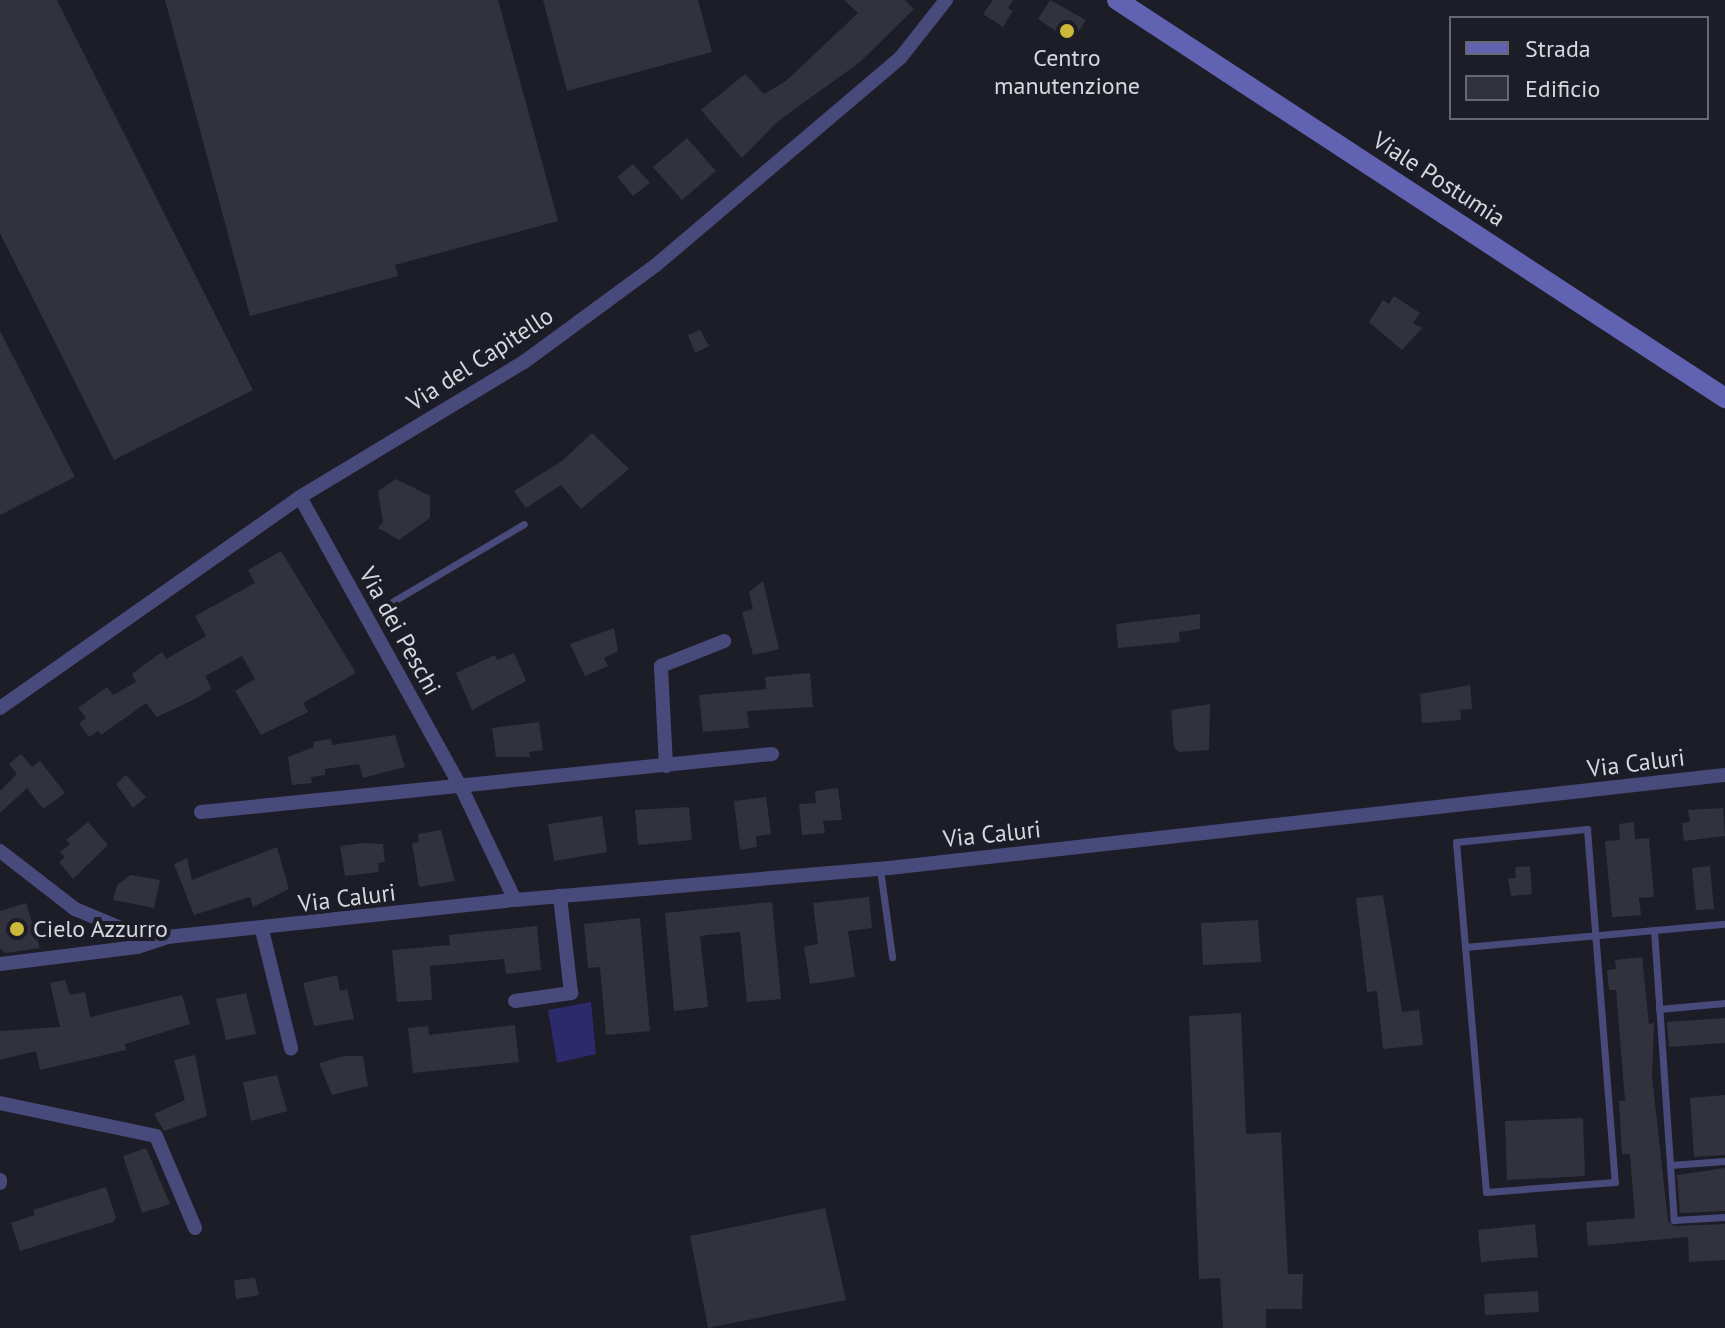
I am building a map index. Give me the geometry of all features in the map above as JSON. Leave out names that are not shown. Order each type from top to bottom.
[{"type":"main road","name":"Viale Postumia","points":[[1120,2],[1725,398]]},
{"type":"street","name":"Via del Capitello","points":[[0,708],[300,497],[524,362],[656,265],[901,57],[946,0]]},
{"type":"street","name":"Via dei Peschi","points":[[300,497],[461,787],[515,900]]},
{"type":"street","points":[[666,766],[661,666],[724,641]]},
{"type":"street","points":[[201,812],[772,754]]},
{"type":"street","name":"Via Caluri","points":[[0,964],[137,947],[167,937],[262,930],[515,900],[880,869],[1725,775]]},
{"type":"street","name":"Via Caluri","points":[[0,851],[75,909],[123,929],[167,937]]},
{"type":"street","points":[[515,1001],[571,993],[560,896]]},
{"type":"street","points":[[262,930],[291,1048]]},
{"type":"street","points":[[0,1103],[156,1136],[195,1228]]},
{"type":"lane","points":[[392,602],[524,524]]},
{"type":"lane","points":[[1587,829],[1598,935],[1615,1182],[1486,1192],[1465,947],[1456,842],[1587,829]]},
{"type":"lane","points":[[880,869],[892,957]]},
{"type":"lane","points":[[1465,947],[1725,924]]},
{"type":"lane","points":[[1654,930],[1674,1220],[1725,1217]]},
{"type":"lane","points":[[1659,1009],[1725,1003]]},
{"type":"lane","points":[[1670,1165],[1725,1161]]},
{"type":"shaded area","points":[[591,1002],[596,1054],[557,1063],[548,1010]]},
{"type":"building","points":[[0,0],[57,0],[253,390],[114,460],[0,233]]},
{"type":"building","points":[[165,0],[498,0],[558,221],[395,265],[398,276],[250,316]]},
{"type":"building","points":[[543,0],[698,0],[712,52],[567,91]]},
{"type":"building","points":[[844,0],[905,0],[914,9],[860,62],[777,122],[742,158],[701,110],[745,74],[764,94],[786,81],[858,13]]},
{"type":"building","points":[[993,0],[1013,0],[1008,8],[1013,11],[1003,27],[983,14]]},
{"type":"building","name":"Centro manutenzione","points":[[1050,0],[1086,20],[1072,42],[1038,19]]},
{"type":"building","points":[[687,138],[716,171],[682,200],[653,167]]},
{"type":"building","points":[[633,164],[650,183],[633,196],[617,177]]},
{"type":"building","points":[[1394,296],[1420,313],[1413,323],[1422,328],[1402,350],[1369,322],[1383,300],[1389,304]]},
{"type":"building","points":[[700,330],[709,346],[695,353],[688,335]]},
{"type":"building","points":[[0,331],[75,477],[0,515]]},
{"type":"building","points":[[592,433],[629,469],[581,509],[561,485],[526,508],[514,491],[562,461]]},
{"type":"building","points":[[396,479],[430,496],[430,518],[399,540],[378,528],[383,522],[378,491]]},
{"type":"building","points":[[281,551],[356,673],[303,703],[308,712],[261,735],[235,691],[255,679],[242,656],[205,676],[212,689],[193,700],[157,717],[146,703],[101,735],[98,731],[89,737],[79,723],[86,718],[78,708],[107,687],[113,695],[136,682],[132,674],[162,652],[166,659],[206,636],[195,616],[255,583],[248,570]]},
{"type":"building","points":[[763,581],[779,649],[753,655],[742,612],[753,609],[749,592]]},
{"type":"building","points":[[1200,614],[1200,629],[1179,632],[1180,642],[1118,648],[1116,624]]},
{"type":"building","points":[[614,628],[618,651],[604,658],[608,666],[585,676],[570,644]]},
{"type":"building","points":[[514,653],[526,681],[472,710],[456,673],[495,655],[497,660]]},
{"type":"building","points":[[810,673],[813,707],[747,711],[749,728],[703,732],[699,695],[766,689],[765,677]]},
{"type":"building","points":[[1470,685],[1472,709],[1460,710],[1461,720],[1422,723],[1420,694]]},
{"type":"building","points":[[1210,704],[1209,750],[1179,752],[1174,747],[1171,710]]},
{"type":"building","points":[[539,722],[543,750],[529,752],[530,757],[496,757],[492,728]]},
{"type":"building","points":[[395,735],[405,767],[363,778],[359,764],[325,769],[325,775],[311,777],[312,783],[292,785],[288,757],[314,747],[313,742],[331,739],[332,745]]},
{"type":"building","points":[[21,754],[32,767],[40,761],[65,793],[43,809],[27,788],[0,813],[0,791],[17,774],[9,764]]},
{"type":"building","points":[[126,775],[146,797],[133,808],[116,784]]},
{"type":"building","points":[[838,788],[842,820],[823,821],[825,833],[802,835],[799,804],[816,803],[815,791]]},
{"type":"building","points":[[766,797],[771,834],[756,836],[757,847],[740,850],[734,801]]},
{"type":"building","points":[[689,807],[692,840],[638,845],[635,810]]},
{"type":"building","points":[[1723,808],[1725,836],[1684,841],[1682,823],[1690,822],[1688,810]]},
{"type":"building","points":[[602,816],[607,852],[554,861],[548,824]]},
{"type":"building","points":[[88,822],[108,845],[73,879],[59,862],[65,857],[60,852],[70,844],[66,840]]},
{"type":"building","points":[[1634,822],[1635,839],[1649,838],[1654,897],[1639,898],[1641,915],[1612,917],[1605,841],[1620,840],[1619,824]]},
{"type":"building","points":[[441,830],[455,881],[419,887],[412,843],[419,842],[418,834]]},
{"type":"building","points":[[383,844],[385,862],[378,863],[379,872],[345,876],[340,846]]},
{"type":"building","points":[[277,847],[289,889],[253,907],[250,897],[194,915],[174,864],[187,858],[192,880]]},
{"type":"building","points":[[1530,866],[1532,894],[1511,896],[1508,878],[1516,878],[1515,867]]},
{"type":"building","points":[[1710,866],[1714,909],[1696,910],[1692,868]]},
{"type":"building","points":[[130,875],[160,880],[154,908],[113,900],[117,885]]},
{"type":"building","points":[[1383,895],[1402,1012],[1419,1010],[1423,1045],[1383,1049],[1377,991],[1367,992],[1356,898]]},
{"type":"building","points":[[869,897],[872,928],[848,931],[855,977],[810,984],[804,947],[818,944],[813,903]]},
{"type":"building","points":[[772,902],[781,999],[747,1002],[740,932],[708,935],[700,936],[708,1007],[674,1011],[665,913]]},
{"type":"building","name":"Cielo Azzurro","points":[[26,903],[40,948],[5,953],[0,948],[0,911]]},
{"type":"building","points":[[640,918],[650,1031],[606,1035],[600,967],[588,968],[584,924]]},
{"type":"building","points":[[1258,920],[1261,962],[1203,965],[1201,923]]},
{"type":"building","points":[[537,926],[541,970],[506,974],[504,959],[430,966],[432,1000],[397,1002],[392,950],[450,945],[449,935]]},
{"type":"building","points":[[1642,957],[1649,1024],[1654,1023],[1652,1076],[1668,1221],[1674,1226],[1725,1224],[1725,1260],[1689,1262],[1688,1237],[1588,1246],[1586,1222],[1635,1218],[1630,1154],[1622,1154],[1619,1101],[1625,1101],[1616,990],[1609,990],[1607,970],[1616,969],[1615,960]]},
{"type":"building","points":[[337,975],[340,991],[347,989],[354,1019],[314,1026],[303,983]]},
{"type":"building","points":[[65,980],[70,995],[85,992],[90,1017],[182,995],[190,1024],[125,1044],[126,1050],[40,1070],[36,1051],[0,1060],[0,1031],[60,1027],[50,983]]},
{"type":"building","points":[[246,993],[256,1034],[226,1040],[216,999]]},
{"type":"building","points":[[1241,1013],[1246,1134],[1281,1132],[1288,1274],[1303,1274],[1302,1309],[1266,1309],[1266,1328],[1223,1328],[1220,1278],[1199,1279],[1189,1016]]},
{"type":"building","points":[[1725,1018],[1725,1043],[1669,1047],[1667,1022]]},
{"type":"building","points":[[515,1025],[519,1062],[413,1073],[408,1028],[428,1026],[429,1035]]},
{"type":"building","points":[[195,1055],[207,1116],[164,1131],[154,1114],[185,1100],[174,1060]]},
{"type":"building","points":[[345,1056],[363,1056],[368,1086],[332,1095],[319,1063]]},
{"type":"building","points":[[277,1075],[287,1111],[251,1121],[243,1082]]},
{"type":"building","points":[[1725,1095],[1725,1155],[1694,1157],[1690,1098]]},
{"type":"building","points":[[1583,1118],[1585,1176],[1507,1180],[1505,1121]]},
{"type":"building","points":[[146,1148],[170,1204],[142,1213],[123,1156]]},
{"type":"building","points":[[1725,1168],[1725,1211],[1680,1213],[1677,1175]]},
{"type":"building","points":[[106,1187],[116,1218],[113,1222],[20,1251],[11,1223],[35,1215],[33,1210]]},
{"type":"building","points":[[825,1208],[846,1300],[708,1328],[690,1236]]},
{"type":"building","points":[[1535,1224],[1538,1257],[1481,1262],[1478,1230]]},
{"type":"building","points":[[255,1278],[259,1295],[236,1299],[234,1280]]},
{"type":"building","points":[[1538,1291],[1539,1312],[1485,1315],[1484,1294]]},
{"type":"place","name":"Centro manutenzione","points":[[1067,31]]},
{"type":"place","name":"Cielo Azzurro","points":[[17,929]]}]
